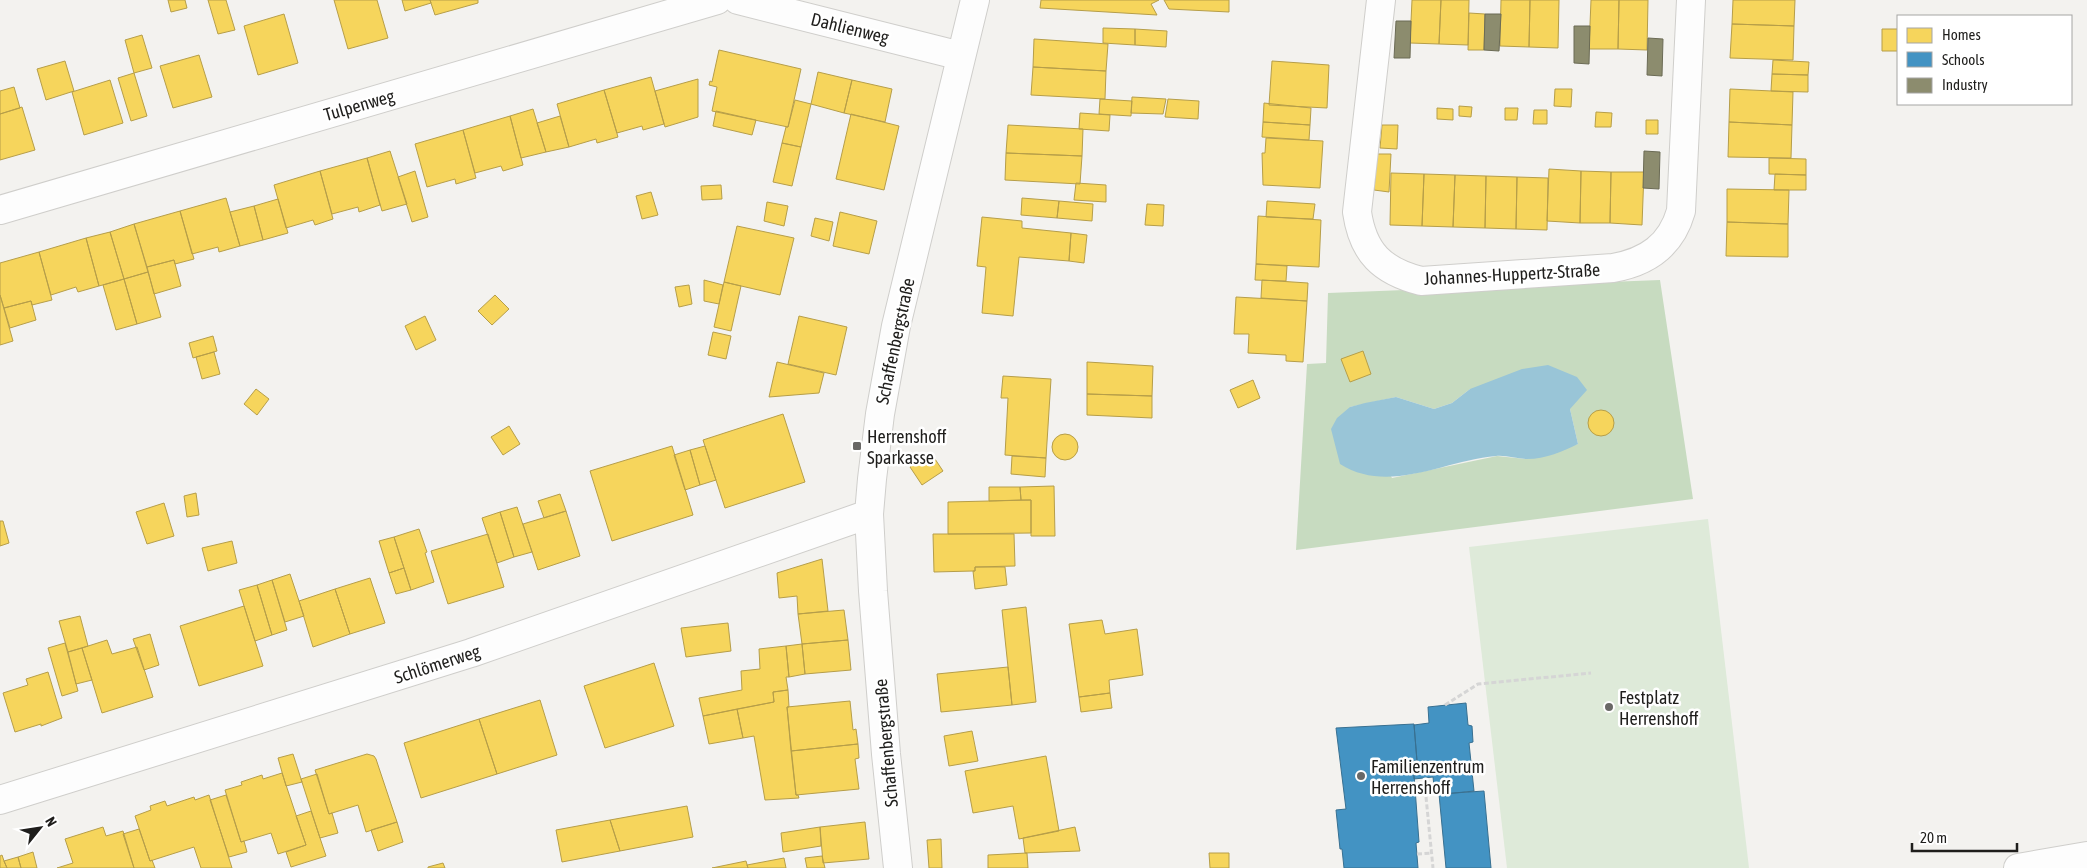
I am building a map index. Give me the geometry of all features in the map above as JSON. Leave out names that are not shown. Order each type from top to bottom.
[{"type":"street","name":"Tulpenweg","points":[[0,210],[717,0]]},
{"type":"street","name":"Dahlienweg","points":[[738,0],[961,56]]},
{"type":"street","name":"Schaffenbergstraße","points":[[898,868],[886,754],[869,514],[880,414],[896,326],[975,0]]},
{"type":"street","name":"Johannes-Huppertz-Straße","points":[[1382,0],[1357,212],[1359,230],[1366,246],[1377,260],[1391,271],[1421,280],[1613,268],[1631,265],[1647,257],[1660,247],[1677,224],[1681,211],[1691,0]]},
{"type":"street","name":"Schlömerweg","points":[[0,800],[471,653],[869,514]]},
{"type":"street","points":[[2018,868],[2087,856]]},
{"type":"path","points":[[1445,705],[1478,684],[1591,673]]},
{"type":"path","points":[[1426,797],[1433,868]]},
{"type":"path","points":[[1417,854],[1432,853]]},
{"type":"green space","points":[[1660,280],[1693,499],[1296,550],[1307,364],[1326,363],[1328,293]],"holes":[[[1470,389],[1570,409],[1578,444],[1526,459],[1497,456],[1392,478],[1350,407],[1396,397],[1434,409],[1452,403]]]},
{"type":"green space","name":"Festplatz Herrenshoff","points":[[1708,519],[1749,868],[1507,868],[1469,547]]},
{"type":"water","points":[[1548,365],[1577,377],[1587,390],[1570,409],[1578,444],[1541,458],[1527,459],[1496,456],[1397,476],[1359,473],[1340,464],[1331,429],[1337,418],[1350,407],[1396,397],[1434,409],[1452,403],[1470,389],[1522,369]]},
{"type":"building: Homes","points":[[168,0],[185,0],[187,8],[171,12]]},
{"type":"building: Homes","points":[[208,0],[226,0],[235,30],[218,34]]},
{"type":"building: Homes","points":[[334,0],[377,0],[388,38],[348,49]]},
{"type":"building: Homes","points":[[402,0],[430,0],[431,3],[405,11]]},
{"type":"building: Homes","points":[[430,0],[478,0],[478,3],[435,15]]},
{"type":"building: Homes","points":[[1041,0],[1159,0],[1151,4],[1157,15],[1040,8]]},
{"type":"building: Homes","points":[[1164,0],[1229,0],[1229,12],[1169,9]]},
{"type":"building: Homes","points":[[1412,0],[1441,0],[1439,44],[1410,43]]},
{"type":"building: Homes","points":[[1441,0],[1469,0],[1468,45],[1439,44]]},
{"type":"building: Homes","points":[[1501,0],[1530,0],[1529,47],[1500,46]]},
{"type":"building: Homes","points":[[1530,0],[1559,0],[1558,48],[1529,47]]},
{"type":"building: Homes","points":[[1591,0],[1619,0],[1618,49],[1589,49]]},
{"type":"building: Homes","points":[[1619,0],[1648,0],[1647,50],[1618,49]]},
{"type":"building: Homes","points":[[1733,0],[1795,0],[1794,26],[1732,24]]},
{"type":"building: Homes","points":[[1469,13],[1485,14],[1484,50],[1468,50]]},
{"type":"building: Homes","points":[[284,14],[298,63],[258,75],[244,26]]},
{"type":"building: Homes","points":[[1732,24],[1794,26],[1793,60],[1730,58]]},
{"type":"building: Homes","points":[[1103,28],[1135,29],[1135,45],[1103,43]]},
{"type":"building: Homes","points":[[1135,29],[1167,31],[1166,47],[1135,45]]},
{"type":"building: Homes","points":[[1882,29],[1897,29],[1897,51],[1882,51]]},
{"type":"building: Homes","points":[[142,35],[152,68],[134,73],[125,40]]},
{"type":"building: Homes","points":[[1034,39],[1108,44],[1106,71],[1033,67]]},
{"type":"building: Homes","points":[[719,50],[801,69],[788,127],[712,111],[717,87],[709,85],[710,81],[712,82]]},
{"type":"building: Homes","points":[[199,55],[212,97],[173,108],[160,66]]},
{"type":"building: Homes","points":[[1773,60],[1809,62],[1808,75],[1772,74]]},
{"type":"building: Homes","points":[[65,61],[74,91],[46,100],[37,69]]},
{"type":"building: Homes","points":[[1272,61],[1329,65],[1327,108],[1269,105]]},
{"type":"building: Homes","points":[[1033,67],[1106,71],[1105,99],[1031,95]]},
{"type":"building: Homes","points":[[818,72],[852,80],[844,113],[811,104]]},
{"type":"building: Homes","points":[[134,73],[147,116],[131,121],[118,78]]},
{"type":"building: Homes","points":[[1772,74],[1808,75],[1808,92],[1771,91]]},
{"type":"building: Homes","points":[[651,77],[664,124],[643,130],[642,126],[617,133],[604,90]]},
{"type":"building: Homes","points":[[698,79],[698,117],[665,127],[655,91]]},
{"type":"building: Homes","points":[[110,80],[123,123],[84,135],[72,92]]},
{"type":"building: Homes","points":[[852,80],[892,89],[885,122],[844,113]]},
{"type":"building: Homes","points":[[14,87],[20,108],[0,114],[0,91]]},
{"type":"building: Homes","points":[[1555,89],[1572,89],[1571,107],[1554,106]]},
{"type":"building: Homes","points":[[1730,89],[1793,92],[1792,125],[1729,122]]},
{"type":"building: Homes","points":[[604,90],[618,137],[597,143],[596,139],[569,147],[557,104]]},
{"type":"building: Homes","points":[[1132,97],[1166,99],[1163,114],[1131,113]]},
{"type":"building: Homes","points":[[1100,99],[1132,101],[1131,116],[1099,114]]},
{"type":"building: Homes","points":[[1168,99],[1199,101],[1198,119],[1165,117]]},
{"type":"building: Homes","points":[[795,100],[811,104],[801,147],[782,143]]},
{"type":"building: Homes","points":[[1264,103],[1311,108],[1310,125],[1263,122]]},
{"type":"building: Homes","points":[[1459,106],[1472,107],[1471,117],[1459,116]]},
{"type":"building: Homes","points":[[22,107],[35,150],[0,160],[0,114]]},
{"type":"building: Homes","points":[[1437,108],[1453,109],[1453,120],[1437,119]]},
{"type":"building: Homes","points":[[1505,108],[1518,108],[1517,120],[1505,120]]},
{"type":"building: Homes","points":[[533,109],[546,152],[521,158],[510,116]]},
{"type":"building: Homes","points":[[1534,110],[1547,110],[1547,124],[1533,124]]},
{"type":"building: Homes","points":[[716,111],[756,120],[752,135],[713,126]]},
{"type":"building: Homes","points":[[1596,112],[1612,113],[1611,127],[1595,127]]},
{"type":"building: Homes","points":[[1080,113],[1110,115],[1109,131],[1079,129]]},
{"type":"building: Homes","points":[[851,114],[899,126],[884,190],[836,179]]},
{"type":"building: Homes","points":[[510,116],[523,165],[503,171],[501,166],[475,173],[463,130]]},
{"type":"building: Homes","points":[[560,116],[569,147],[546,152],[537,123]]},
{"type":"building: Homes","points":[[1646,120],[1658,120],[1658,134],[1646,134]]},
{"type":"building: Homes","points":[[1263,122],[1310,125],[1309,140],[1262,137]]},
{"type":"building: Homes","points":[[1729,122],[1792,125],[1791,158],[1728,157]]},
{"type":"building: Homes","points":[[1008,125],[1083,129],[1082,156],[1006,153]]},
{"type":"building: Homes","points":[[1382,125],[1398,125],[1397,149],[1380,148]]},
{"type":"building: Homes","points":[[463,130],[476,178],[456,184],[455,179],[427,187],[415,144]]},
{"type":"building: Homes","points":[[1266,138],[1323,141],[1320,188],[1263,185],[1262,153],[1265,153]]},
{"type":"building: Homes","points":[[782,143],[801,147],[792,186],[773,182]]},
{"type":"building: Homes","points":[[390,151],[407,204],[382,211],[367,158]]},
{"type":"building: Homes","points":[[1006,153],[1082,156],[1080,184],[1005,180]]},
{"type":"building: Homes","points":[[1377,154],[1391,154],[1389,192],[1374,190]]},
{"type":"building: Homes","points":[[367,158],[380,205],[359,212],[358,207],[332,214],[320,171]]},
{"type":"building: Homes","points":[[1769,158],[1806,159],[1806,175],[1769,174]]},
{"type":"building: Homes","points":[[1549,169],[1581,171],[1580,223],[1547,221]]},
{"type":"building: Homes","points":[[320,171],[333,219],[315,225],[313,220],[286,228],[274,185]]},
{"type":"building: Homes","points":[[415,171],[428,217],[412,222],[398,177]]},
{"type":"building: Homes","points":[[1581,171],[1611,172],[1610,223],[1580,223]]},
{"type":"building: Homes","points":[[1611,172],[1644,172],[1642,225],[1610,223]]},
{"type":"building: Homes","points":[[1391,173],[1424,174],[1422,226],[1390,225]]},
{"type":"building: Homes","points":[[1424,174],[1455,175],[1453,227],[1422,226]]},
{"type":"building: Homes","points":[[1775,174],[1806,175],[1806,190],[1774,190]]},
{"type":"building: Homes","points":[[1455,175],[1486,176],[1485,228],[1453,227]]},
{"type":"building: Homes","points":[[1486,176],[1517,177],[1516,229],[1485,228]]},
{"type":"building: Homes","points":[[1517,177],[1548,178],[1547,230],[1516,229]]},
{"type":"building: Homes","points":[[1076,183],[1106,185],[1106,202],[1074,200]]},
{"type":"building: Homes","points":[[721,185],[722,199],[702,200],[701,186]]},
{"type":"building: Homes","points":[[1727,189],[1789,190],[1788,224],[1727,222]]},
{"type":"building: Homes","points":[[651,192],[658,215],[642,219],[636,196]]},
{"type":"building: Homes","points":[[226,198],[240,246],[219,252],[218,247],[192,254],[180,211]]},
{"type":"building: Homes","points":[[1022,198],[1059,201],[1057,218],[1021,215]]},
{"type":"building: Homes","points":[[278,199],[288,233],[263,240],[254,206]]},
{"type":"building: Homes","points":[[1059,201],[1093,204],[1092,221],[1057,218]]},
{"type":"building: Homes","points":[[1267,201],[1315,204],[1313,219],[1266,217]]},
{"type":"building: Homes","points":[[767,202],[788,206],[784,226],[764,221]]},
{"type":"building: Homes","points":[[1147,204],[1164,205],[1163,226],[1145,225]]},
{"type":"building: Homes","points":[[254,206],[263,240],[240,246],[230,212]]},
{"type":"building: Homes","points":[[180,211],[194,259],[175,264],[174,260],[147,267],[134,224]]},
{"type":"building: Homes","points":[[840,212],[877,221],[869,254],[833,246]]},
{"type":"building: Homes","points":[[1258,216],[1321,220],[1319,267],[1256,264]]},
{"type":"building: Homes","points":[[982,217],[1022,221],[1022,228],[1071,233],[1069,261],[1019,257],[1013,316],[982,313],[986,267],[977,266]]},
{"type":"building: Homes","points":[[815,218],[833,222],[829,241],[811,236]]},
{"type":"building: Homes","points":[[1727,222],[1788,224],[1788,257],[1726,256]]},
{"type":"building: Homes","points":[[134,224],[148,272],[124,279],[110,232]]},
{"type":"building: Homes","points":[[737,226],[794,238],[780,295],[724,282]]},
{"type":"building: Homes","points":[[110,232],[124,279],[99,286],[86,238]]},
{"type":"building: Homes","points":[[1071,233],[1087,235],[1084,263],[1069,261]]},
{"type":"building: Homes","points":[[86,238],[99,286],[78,292],[76,287],[51,295],[39,252]]},
{"type":"building: Homes","points":[[39,252],[52,300],[32,305],[31,301],[4,308],[0,295],[0,263]]},
{"type":"building: Homes","points":[[174,260],[181,286],[154,294],[147,267]]},
{"type":"building: Homes","points":[[1256,264],[1287,266],[1286,281],[1255,280]]},
{"type":"building: Homes","points":[[148,272],[161,317],[137,324],[124,279]]},
{"type":"building: Homes","points":[[124,279],[137,324],[116,330],[103,285]]},
{"type":"building: Homes","points":[[704,280],[723,285],[719,304],[704,301]]},
{"type":"building: Homes","points":[[1262,280],[1308,283],[1307,301],[1261,298]]},
{"type":"building: Homes","points":[[724,282],[741,286],[731,331],[714,327]]},
{"type":"building: Homes","points":[[689,285],[692,304],[679,307],[675,287]]},
{"type":"building: Homes","points":[[0,295],[13,341],[0,345]]},
{"type":"building: Homes","points":[[495,295],[509,309],[492,325],[478,311]]},
{"type":"building: Homes","points":[[1236,297],[1307,301],[1303,362],[1286,361],[1286,355],[1248,353],[1249,334],[1234,334]]},
{"type":"building: Homes","points":[[31,301],[36,320],[10,328],[4,308]]},
{"type":"building: Homes","points":[[425,316],[436,340],[416,350],[405,326]]},
{"type":"building: Homes","points":[[799,316],[847,327],[836,375],[788,364]]},
{"type":"building: Homes","points":[[713,332],[731,336],[726,359],[708,355]]},
{"type":"building: Homes","points":[[213,336],[217,351],[193,358],[189,343]]},
{"type":"building: Homes","points":[[1363,351],[1371,374],[1350,382],[1341,359]]},
{"type":"building: Homes","points":[[214,352],[220,374],[202,379],[196,357]]},
{"type":"building: Homes","points":[[777,362],[824,373],[819,393],[769,397]]},
{"type":"building: Homes","points":[[1087,362],[1153,366],[1152,396],[1087,394]]},
{"type":"building: Homes","points":[[1003,376],[1051,379],[1046,458],[1005,455],[1008,398],[1001,398]]},
{"type":"building: Homes","points":[[1253,380],[1260,398],[1238,408],[1230,390]]},
{"type":"building: Homes","points":[[256,389],[269,399],[257,415],[244,404]]},
{"type":"building: Homes","points":[[1087,394],[1152,396],[1152,418],[1087,415]]},
{"type":"building: Homes","points":[[1601,410],[1610,414],[1614,423],[1610,432],[1601,436],[1592,432],[1588,423],[1592,414]]},
{"type":"building: Homes","points":[[783,414],[805,482],[725,508],[703,440]]},
{"type":"building: Homes","points":[[509,426],[520,444],[503,455],[491,437]]},
{"type":"building: Homes","points":[[1065,434],[1074,438],[1078,447],[1074,456],[1065,460],[1056,456],[1052,447],[1056,438]]},
{"type":"building: Homes","points":[[672,446],[693,515],[612,541],[590,471]]},
{"type":"building: Homes","points":[[705,446],[716,480],[700,485],[690,450]]},
{"type":"building: Homes","points":[[690,450],[700,485],[685,490],[674,455]]},
{"type":"building: Homes","points":[[931,453],[943,471],[922,485],[910,467]]},
{"type":"building: Homes","points":[[1012,456],[1046,458],[1045,477],[1011,474]]},
{"type":"building: Homes","points":[[1054,486],[1055,536],[1031,536],[1031,500],[1021,500],[1020,487]]},
{"type":"building: Homes","points":[[989,487],[1020,487],[1021,500],[989,501]]},
{"type":"building: Homes","points":[[196,493],[199,515],[187,517],[184,496]]},
{"type":"building: Homes","points":[[560,494],[566,511],[544,518],[538,501]]},
{"type":"building: Homes","points":[[1031,500],[1031,533],[948,534],[948,502]]},
{"type":"building: Homes","points":[[164,503],[174,536],[147,544],[136,512]]},
{"type":"building: Homes","points":[[517,507],[532,552],[514,557],[500,512]]},
{"type":"building: Homes","points":[[566,511],[580,556],[538,570],[523,524]]},
{"type":"building: Homes","points":[[500,512],[514,557],[497,563],[482,518]]},
{"type":"building: Homes","points":[[0,521],[3,521],[9,543],[0,546]]},
{"type":"building: Homes","points":[[419,529],[434,582],[411,590],[394,537]]},
{"type":"building: Homes","points":[[488,534],[504,587],[448,604],[431,551]]},
{"type":"building: Homes","points":[[933,534],[1014,534],[1015,566],[975,567],[975,571],[934,572]]},
{"type":"building: Homes","points":[[394,537],[404,568],[389,573],[379,541]]},
{"type":"building: Homes","points":[[232,541],[237,563],[208,571],[202,548]]},
{"type":"building: Homes","points":[[822,559],[828,611],[798,614],[797,596],[779,598],[777,573]]},
{"type":"building: Homes","points":[[975,567],[1005,567],[1007,585],[975,589],[973,571],[975,571]]},
{"type":"building: Homes","points":[[404,568],[411,590],[396,594],[389,573]]},
{"type":"building: Homes","points":[[290,574],[304,616],[285,622],[272,580]]},
{"type":"building: Homes","points":[[370,578],[385,623],[350,634],[335,589]]},
{"type":"building: Homes","points":[[272,580],[287,630],[272,635],[257,585]]},
{"type":"building: Homes","points":[[257,585],[272,635],[255,641],[239,590]]},
{"type":"building: Homes","points":[[335,589],[350,634],[313,647],[299,601]]},
{"type":"building: Homes","points":[[244,606],[263,666],[199,686],[180,626]]},
{"type":"building: Homes","points":[[1026,607],[1036,702],[1012,705],[1002,610]]},
{"type":"building: Homes","points":[[844,610],[848,640],[802,644],[798,614]]},
{"type":"building: Homes","points":[[80,616],[88,646],[68,652],[59,621]]},
{"type":"building: Homes","points":[[1102,620],[1105,634],[1137,629],[1143,675],[1109,680],[1110,693],[1079,697],[1069,624]]},
{"type":"building: Homes","points":[[728,623],[731,651],[686,657],[681,628]]},
{"type":"building: Homes","points":[[150,634],[159,665],[144,670],[133,639]]},
{"type":"building: Homes","points":[[107,640],[112,654],[137,647],[153,697],[102,713],[82,648]]},
{"type":"building: Homes","points":[[848,640],[851,670],[805,674],[802,644]]},
{"type":"building: Homes","points":[[65,643],[78,691],[62,696],[48,648]]},
{"type":"building: Homes","points":[[802,644],[805,674],[789,677],[786,646]]},
{"type":"building: Homes","points":[[786,646],[789,677],[786,677],[788,690],[773,692],[774,702],[703,716],[699,698],[742,690],[741,671],[760,669],[759,649]]},
{"type":"building: Homes","points":[[82,648],[92,680],[76,684],[68,652]]},
{"type":"building: Homes","points":[[654,663],[674,726],[605,748],[584,686]]},
{"type":"building: Homes","points":[[1008,667],[1012,705],[941,712],[937,674]]},
{"type":"building: Homes","points":[[48,672],[62,718],[41,726],[41,724],[15,732],[3,693],[28,685],[26,679]]},
{"type":"building: Homes","points":[[788,690],[789,707],[787,707],[796,795],[799,798],[765,800],[754,736],[743,738],[737,709],[774,702],[773,692]]},
{"type":"building: Homes","points":[[1110,693],[1112,708],[1081,712],[1079,697]]},
{"type":"building: Homes","points":[[540,700],[557,755],[497,774],[479,719]]},
{"type":"building: Homes","points":[[850,701],[853,730],[856,729],[858,744],[791,751],[787,707]]},
{"type":"building: Homes","points":[[737,709],[743,738],[709,744],[703,716]]},
{"type":"building: Homes","points":[[479,719],[497,774],[421,798],[404,743]]},
{"type":"building: Homes","points":[[972,731],[978,761],[949,766],[944,736]]},
{"type":"building: Homes","points":[[858,744],[859,758],[855,759],[859,789],[796,795],[791,751]]},
{"type":"building: Homes","points":[[293,754],[302,782],[286,786],[278,758]]},
{"type":"building: Homes","points":[[367,754],[374,756],[376,759],[397,822],[366,832],[358,805],[329,814],[315,770]]},
{"type":"building: Homes","points":[[1046,756],[1059,831],[1019,839],[1013,806],[973,813],[965,771]]},
{"type":"building: Homes","points":[[282,773],[306,845],[278,854],[271,833],[241,842],[225,790],[242,785],[241,782],[262,775],[263,779]]},
{"type":"building: Homes","points":[[317,774],[329,814],[332,813],[338,833],[320,838],[301,779]]},
{"type":"building: Homes","points":[[209,795],[232,868],[201,868],[194,847],[150,861],[135,816],[151,810],[150,806],[165,801],[167,806],[194,797],[195,800]]},
{"type":"building: Homes","points":[[226,795],[241,842],[244,841],[247,852],[229,857],[210,800]]},
{"type":"building: Homes","points":[[687,806],[693,837],[620,851],[610,820]]},
{"type":"building: Homes","points":[[311,811],[326,856],[291,867],[286,852],[306,845],[296,816]]},
{"type":"building: Homes","points":[[610,820],[620,851],[562,862],[556,830]]},
{"type":"building: Homes","points":[[397,822],[403,842],[378,851],[371,830]]},
{"type":"building: Homes","points":[[865,822],[869,859],[823,863],[820,827]]},
{"type":"building: Homes","points":[[103,827],[106,836],[123,831],[134,868],[57,868],[73,863],[65,839]]},
{"type":"building: Homes","points":[[820,827],[821,846],[783,852],[781,833]]},
{"type":"building: Homes","points":[[1075,827],[1080,851],[1025,853],[1023,838]]},
{"type":"building: Homes","points":[[139,829],[150,861],[152,860],[155,868],[134,868],[123,834]]},
{"type":"building: Homes","points":[[941,839],[942,868],[929,868],[927,840]]},
{"type":"building: Homes","points":[[33,852],[37,868],[21,868],[18,857]]},
{"type":"building: Homes","points":[[1027,853],[1028,868],[988,868],[988,855]]},
{"type":"building: Homes","points":[[1209,853],[1229,853],[1229,868],[1210,868]]},
{"type":"building: Homes","points":[[2,855],[7,868],[0,868],[0,856]]},
{"type":"building: Homes","points":[[822,856],[825,868],[807,868],[805,858]]},
{"type":"building: Homes","points":[[18,857],[21,868],[7,868],[4,861]]},
{"type":"building: Homes","points":[[784,858],[786,868],[748,868],[747,865]]},
{"type":"building: Homes","points":[[746,861],[748,868],[712,868]]},
{"type":"building: Homes","points":[[443,863],[445,868],[428,868],[428,867]]},
{"type":"building: Schools","points":[[1466,703],[1468,725],[1472,726],[1473,742],[1469,743],[1474,791],[1435,795],[1433,777],[1414,779],[1413,761],[1417,761],[1414,725],[1429,723],[1428,707]]},
{"type":"building: Schools","points":[[1414,724],[1417,761],[1413,761],[1419,842],[1416,843],[1418,868],[1344,868],[1336,810],[1346,809],[1336,728]]},
{"type":"building: Schools","points":[[1484,791],[1491,868],[1446,868],[1439,794]]},
{"type":"building: Industry","points":[[1485,14],[1501,14],[1499,51],[1484,50]]},
{"type":"building: Industry","points":[[1396,21],[1411,21],[1410,58],[1394,58]]},
{"type":"building: Industry","points":[[1574,26],[1590,26],[1589,64],[1574,63]]},
{"type":"building: Industry","points":[[1648,38],[1663,39],[1662,76],[1647,75]]},
{"type":"building: Industry","points":[[1644,151],[1660,152],[1659,189],[1643,188]]},
{"type":"place","name":"Herrenshoff Sparkasse","points":[[857,446]]},
{"type":"place","name":"Festplatz Herrenshoff","points":[[1609,707]]},
{"type":"place","name":"Familienzentrum Herrenshoff","points":[[1361,776]]}]
